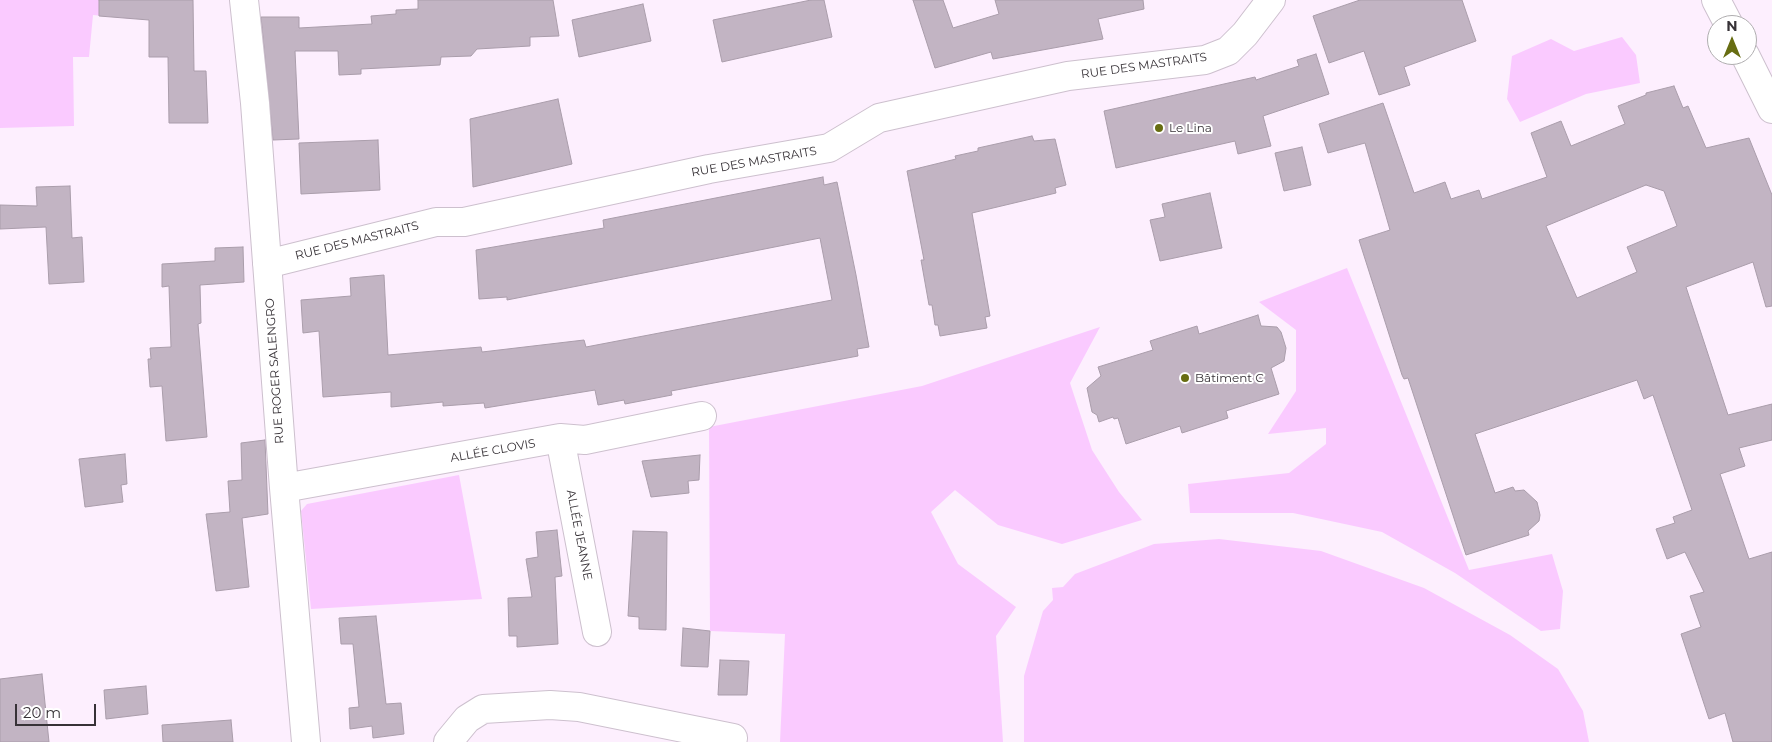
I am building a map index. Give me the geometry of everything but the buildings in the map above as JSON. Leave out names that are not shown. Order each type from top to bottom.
[{"type":"street","name":"RUE ROGER SALENGRO","points":[[244,0],[255,103],[284,488],[306,742]]},
{"type":"street","name":"RUE DES MASTRAITS","points":[[267,264],[436,222],[464,222],[709,169],[829,148],[879,118],[1068,76],[1205,60],[1228,51],[1246,34],[1271,0]]},
{"type":"street","points":[[1716,0],[1724,15]]},
{"type":"street","points":[[1750,65],[1772,109]]},
{"type":"street","name":"ALLÉE CLOVIS","points":[[284,488],[560,438],[584,440],[702,416]]},
{"type":"street","name":"ALLÉE JEANNE","points":[[560,438],[597,632]]},
{"type":"street","points":[[448,742],[467,720],[483,710],[550,704],[579,707],[733,738]]},
{"type":"shaded area","points":[[0,0],[135,0],[133,19],[93,15],[89,57],[73,57],[74,126],[0,128]]},
{"type":"shaded area","points":[[1622,37],[1636,55],[1640,83],[1586,94],[1520,122],[1507,99],[1512,56],[1551,39],[1574,51]]},
{"type":"shaded area","points":[[1347,268],[1469,570],[1552,554],[1563,591],[1560,629],[1541,631],[1455,573],[1382,532],[1293,513],[1190,513],[1188,484],[1289,473],[1326,444],[1326,428],[1268,434],[1296,391],[1296,330],[1259,302]]},
{"type":"shaded area","points":[[1100,327],[1070,383],[1092,450],[1119,492],[1142,520],[1062,544],[998,525],[955,490],[931,512],[958,564],[1016,607],[996,636],[1003,742],[780,742],[785,634],[710,631],[709,427],[922,386]]},
{"type":"shaded area","points":[[459,475],[482,599],[311,609],[301,511],[307,504]]},
{"type":"shaded area","points":[[1219,539],[1321,551],[1424,588],[1510,635],[1558,669],[1583,711],[1589,742],[1024,742],[1024,676],[1043,611],[1053,600],[1052,588],[1063,587],[1075,574],[1154,544]]},
{"type":"place","name":"Le Lina","points":[[1159,128]]},
{"type":"place","name":"Bâtiment C","points":[[1185,378]]}]
